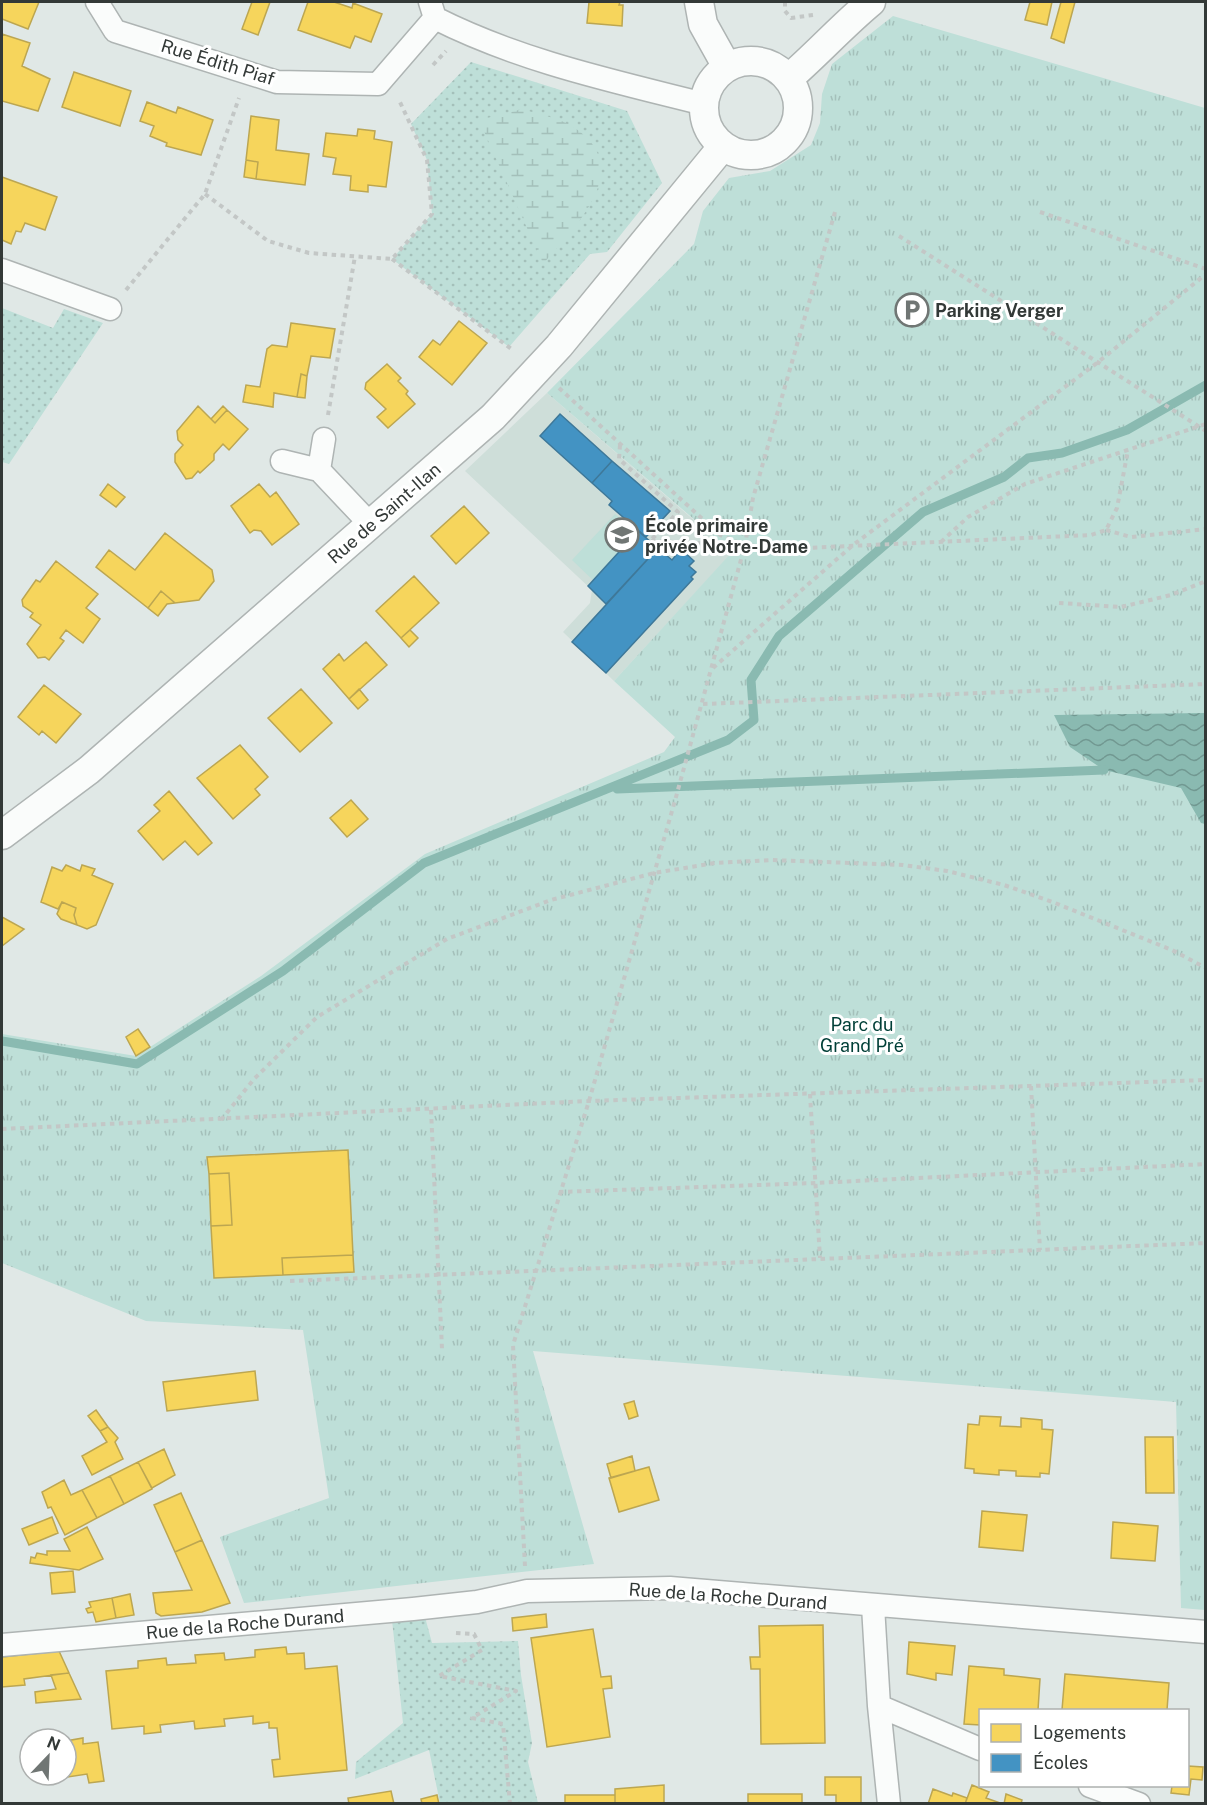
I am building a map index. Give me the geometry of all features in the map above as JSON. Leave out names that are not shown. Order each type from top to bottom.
[{"type":"street","name":"Rue Édith Piaf","points":[[97,2],[116,31],[277,82],[378,84],[387,76]]},
{"type":"street","points":[[699,2],[703,24],[727,68]]},
{"type":"street","points":[[788,79],[820,51],[835,32],[872,2]]},
{"type":"street","points":[[387,76],[432,10],[533,59],[704,104]]},
{"type":"street","points":[[739,62],[766,63],[788,79],[795,92],[798,107],[796,123],[788,136],[777,147],[764,153],[750,155],[723,146],[709,127],[704,104],[715,77],[739,62]]},
{"type":"street","name":"Rue de Saint-Ilan","points":[[2,835],[89,770],[493,417],[538,369],[723,146]]},
{"type":"street","points":[[2,270],[110,309]]},
{"type":"street","points":[[319,470],[324,439]]},
{"type":"street","points":[[282,461],[319,470],[371,525]]},
{"type":"street","name":"Rue de la Roche Durand","points":[[2,1645],[422,1608],[477,1602],[527,1591],[670,1588],[1206,1632]]},
{"type":"street","points":[[873,1606],[879,1706],[889,1803]]},
{"type":"street","points":[[879,1706],[979,1748]]},
{"type":"street","points":[[1095,1787],[1139,1803]]},
{"type":"path","points":[[110,309],[205,194],[247,73]]},
{"type":"path","points":[[387,76],[427,160],[432,214],[392,259]]},
{"type":"path","points":[[205,194],[268,241],[309,253],[392,259],[538,369],[720,535],[745,545]]},
{"type":"path","points":[[527,1591],[513,1345],[589,1101],[703,704],[745,545],[753,498],[835,212]]},
{"type":"path","points":[[1040,212],[1206,269]]},
{"type":"path","points":[[899,237],[1206,430]]},
{"type":"path","points":[[324,439],[356,256]]},
{"type":"path","points":[[712,669],[853,545],[1097,363],[1206,274]]},
{"type":"path","points":[[940,543],[968,517],[1004,494],[1035,481],[1206,424]]},
{"type":"path","points":[[620,444],[619,459],[678,512],[651,541],[805,548],[1091,535],[1106,530],[1131,537],[1206,529]]},
{"type":"path","points":[[1106,530],[1117,508],[1128,450]]},
{"type":"path","points":[[1059,603],[1121,607],[1171,595],[1206,581]]},
{"type":"path","points":[[703,704],[1206,684]]},
{"type":"path","points":[[221,1120],[254,1078],[317,1017],[447,939],[551,900],[654,873],[715,863],[772,860],[903,865],[947,871],[1004,885],[1055,903],[1172,950],[1206,968]]},
{"type":"path","points":[[2,1129],[589,1101],[1206,1080]]},
{"type":"path","points":[[1031,1086],[1040,1250]]},
{"type":"path","points":[[810,1094],[820,1258]]},
{"type":"path","points":[[431,1110],[442,1349]]},
{"type":"path","points":[[559,1192],[815,1183],[1206,1164]]},
{"type":"path","points":[[290,1281],[439,1273],[1206,1243]]},
{"type":"path","points":[[454,1633],[474,1634],[482,1650],[439,1676],[516,1691],[472,1718],[503,1724],[510,1803]]},
{"type":"shaded area","name":"École primaire privée Notre-Dame","points":[[547,393],[732,553],[614,681],[563,632],[590,603],[592,590],[465,471]]},
{"type":"green space","name":"Parc du Grand Pré","points":[[893,16],[1205,108],[1205,1610],[1181,1608],[1176,1402],[533,1351],[594,1564],[244,1603],[220,1537],[329,1498],[303,1330],[146,1321],[2,1263],[2,1034],[136,1056],[261,976],[425,854],[664,752],[675,737],[614,681],[732,552],[547,393],[694,244],[703,211],[729,178],[770,171],[811,145],[820,123],[822,94],[832,64]]},
{"type":"green space","points":[[471,62],[627,111],[662,183],[607,252],[590,254],[509,347],[392,259],[432,214],[427,160],[411,124]]},
{"type":"green space","points":[[523,109],[557,119],[575,128],[592,144],[600,162],[600,179],[594,198],[570,233],[543,264],[479,120]]},
{"type":"green space","points":[[2,308],[53,328],[64,309],[103,323],[9,464],[2,462]]},
{"type":"green space","points":[[615,514],[641,537],[597,584],[572,560]]},
{"type":"green space","points":[[425,1617],[432,1643],[518,1641],[532,1743],[528,1762],[538,1803],[440,1803],[429,1750],[355,1779],[356,1762],[403,1723],[392,1620]]},
{"type":"water","points":[[1205,713],[1205,824],[1201,823],[1181,788],[1104,770],[1070,747],[1054,715]]},
{"type":"building: Logements","points":[[2,2],[39,2],[28,29],[2,19]]},
{"type":"building: Logements","points":[[252,2],[270,2],[258,35],[242,29]]},
{"type":"building: Logements","points":[[308,2],[334,2],[352,8],[353,3],[382,14],[371,42],[355,36],[350,48],[298,30]]},
{"type":"building: Logements","points":[[589,2],[620,2],[619,5],[623,5],[622,26],[587,23]]},
{"type":"building: Logements","points":[[1030,2],[1052,2],[1047,25],[1025,20]]},
{"type":"building: Logements","points":[[1061,2],[1075,2],[1064,43],[1051,38]]},
{"type":"building: Logements","points":[[2,34],[30,43],[22,66],[50,79],[38,111],[2,101]]},
{"type":"building: Logements","points":[[74,72],[131,91],[120,126],[62,107]]},
{"type":"building: Logements","points":[[147,102],[176,113],[178,107],[213,120],[201,155],[166,146],[167,143],[150,136],[154,126],[140,121]]},
{"type":"building: Logements","points":[[251,116],[279,120],[276,150],[309,154],[305,185],[256,179],[258,162],[246,160]]},
{"type":"building: Logements","points":[[358,129],[375,131],[374,139],[392,142],[386,187],[368,185],[368,192],[350,190],[351,176],[333,174],[336,158],[323,156],[326,133],[357,136]]},
{"type":"building: Logements","points":[[246,160],[258,162],[256,179],[244,177]]},
{"type":"building: Logements","points":[[2,177],[57,197],[45,230],[25,223],[21,232],[16,231],[11,244],[2,240]]},
{"type":"building: Logements","points":[[459,321],[487,343],[452,385],[419,357],[433,340],[440,345]]},
{"type":"building: Logements","points":[[291,323],[335,329],[330,358],[311,356],[307,376],[301,374],[297,397],[274,393],[273,407],[243,402],[246,385],[260,387],[267,349],[272,345],[287,347]]},
{"type":"building: Logements","points":[[387,364],[401,378],[398,381],[408,391],[406,394],[415,404],[388,428],[377,417],[386,409],[365,389],[366,383]]},
{"type":"building: Logements","points":[[301,374],[307,376],[305,398],[297,397]]},
{"type":"building: Logements","points":[[198,406],[215,423],[227,410],[248,429],[229,450],[223,444],[214,454],[214,460],[200,473],[198,471],[192,478],[186,479],[175,462],[175,454],[183,445],[178,440],[177,431]]},
{"type":"building: Logements","points":[[223,406],[227,410],[215,423],[211,419]]},
{"type":"building: Logements","points":[[108,484],[125,497],[116,507],[100,495]]},
{"type":"building: Logements","points":[[259,484],[270,497],[276,492],[299,524],[272,545],[261,531],[254,530],[250,533],[231,506]]},
{"type":"building: Logements","points":[[464,506],[489,533],[456,564],[431,536]]},
{"type":"building: Logements","points":[[165,533],[212,570],[214,581],[199,600],[175,603],[161,591],[148,608],[96,567],[109,550],[135,570]]},
{"type":"building: Logements","points":[[56,561],[98,594],[86,608],[100,619],[83,643],[66,630],[60,638],[64,641],[49,660],[45,657],[38,658],[27,644],[41,625],[30,617],[33,613],[23,606],[22,600],[36,580],[40,582]]},
{"type":"building: Logements","points":[[414,576],[439,603],[401,638],[376,611]]},
{"type":"building: Logements","points":[[161,591],[175,603],[167,604],[158,616],[148,608]]},
{"type":"building: Logements","points":[[410,630],[418,638],[409,647],[401,638]]},
{"type":"building: Logements","points":[[366,642],[387,665],[349,699],[323,669],[339,654],[344,661]]},
{"type":"building: Logements","points":[[44,685],[81,714],[56,743],[42,731],[39,735],[18,717]]},
{"type":"building: Logements","points":[[301,689],[332,723],[300,752],[268,718]]},
{"type":"building: Logements","points":[[359,689],[368,700],[358,709],[349,699]]},
{"type":"building: Logements","points":[[240,745],[268,777],[255,789],[260,795],[233,819],[197,778]]},
{"type":"building: Logements","points":[[169,791],[212,843],[198,855],[185,841],[163,860],[138,831],[160,811],[154,805]]},
{"type":"building: Logements","points":[[351,800],[368,819],[347,837],[330,818]]},
{"type":"building: Logements","points":[[66,865],[80,871],[82,865],[95,869],[92,875],[113,884],[96,925],[87,929],[77,925],[74,915],[76,908],[62,902],[58,909],[41,902],[52,867],[62,871]]},
{"type":"building: Logements","points":[[62,902],[76,908],[74,915],[77,925],[61,919],[57,914]]},
{"type":"building: Logements","points":[[2,917],[24,929],[2,946]]},
{"type":"building: Logements","points":[[138,1029],[150,1047],[136,1056],[126,1037]]},
{"type":"building: Logements","points":[[348,1150],[353,1255],[282,1258],[283,1275],[214,1278],[211,1226],[232,1225],[229,1173],[209,1174],[207,1157]]},
{"type":"building: Logements","points":[[229,1173],[232,1225],[211,1226],[209,1174]]},
{"type":"building: Logements","points":[[353,1255],[354,1272],[283,1275],[282,1258]]},
{"type":"building: Logements","points":[[255,1371],[258,1400],[167,1411],[163,1382]]},
{"type":"building: Logements","points":[[634,1401],[638,1416],[629,1419],[624,1404]]},
{"type":"building: Logements","points":[[96,1410],[108,1427],[100,1431],[88,1416]]},
{"type":"building: Logements","points":[[980,1416],[1001,1417],[1000,1426],[1021,1427],[1021,1418],[1042,1420],[1042,1429],[1053,1430],[1049,1474],[1040,1473],[1040,1477],[1016,1476],[1016,1471],[999,1470],[999,1475],[974,1473],[974,1469],[965,1468],[968,1424],[979,1425]]},
{"type":"building: Logements","points":[[108,1427],[118,1438],[115,1442],[123,1459],[92,1475],[82,1456],[107,1442],[100,1431]]},
{"type":"building: Logements","points":[[1145,1437],[1173,1437],[1174,1493],[1146,1493]]},
{"type":"building: Logements","points":[[164,1449],[175,1475],[152,1488],[138,1462]]},
{"type":"building: Logements","points":[[632,1456],[635,1471],[611,1478],[607,1464]]},
{"type":"building: Logements","points":[[138,1462],[152,1489],[124,1504],[110,1476]]},
{"type":"building: Logements","points":[[649,1467],[659,1500],[619,1512],[609,1478]]},
{"type":"building: Logements","points":[[110,1476],[124,1504],[97,1518],[82,1490]]},
{"type":"building: Logements","points":[[64,1480],[71,1495],[82,1490],[97,1518],[65,1535],[51,1507],[48,1508],[42,1492]]},
{"type":"building: Logements","points":[[181,1493],[202,1540],[175,1552],[154,1505]]},
{"type":"building: Logements","points":[[982,1511],[1027,1515],[1023,1551],[979,1547]]},
{"type":"building: Logements","points":[[52,1517],[58,1533],[29,1545],[22,1529]]},
{"type":"building: Logements","points":[[1113,1522],[1158,1526],[1155,1561],[1111,1558]]},
{"type":"building: Logements","points":[[87,1527],[103,1559],[79,1570],[30,1563],[31,1557],[35,1558],[37,1553],[47,1555],[47,1551],[70,1551],[64,1539]]},
{"type":"building: Logements","points":[[202,1540],[230,1603],[202,1612],[161,1616],[156,1613],[153,1593],[192,1590],[175,1552]]},
{"type":"building: Logements","points":[[73,1571],[75,1592],[52,1594],[50,1573]]},
{"type":"building: Logements","points":[[130,1594],[134,1615],[116,1618],[112,1598]]},
{"type":"building: Logements","points":[[112,1598],[116,1618],[96,1622],[93,1612],[88,1613],[86,1609],[91,1607],[89,1602]]},
{"type":"building: Logements","points":[[546,1614],[547,1627],[513,1631],[512,1618]]},
{"type":"building: Logements","points":[[823,1625],[825,1743],[761,1744],[760,1669],[751,1669],[750,1657],[760,1657],[759,1626]]},
{"type":"building: Logements","points":[[593,1629],[601,1677],[611,1676],[612,1688],[603,1689],[610,1737],[547,1747],[531,1638]]},
{"type":"building: Logements","points":[[909,1642],[955,1646],[952,1675],[936,1673],[936,1680],[907,1674]]},
{"type":"building: Logements","points":[[286,1647],[287,1654],[304,1653],[305,1669],[337,1666],[347,1770],[274,1777],[272,1760],[280,1759],[277,1728],[269,1728],[269,1722],[253,1724],[253,1716],[224,1719],[225,1726],[195,1729],[194,1721],[160,1725],[161,1732],[144,1734],[144,1726],[112,1729],[106,1671],[138,1668],[138,1661],[166,1658],[167,1665],[196,1663],[195,1655],[224,1653],[225,1660],[255,1657],[255,1650]]},
{"type":"building: Logements","points":[[59,1651],[69,1673],[24,1679],[25,1685],[2,1687],[2,1657]]},
{"type":"building: Logements","points":[[969,1666],[1004,1669],[1004,1675],[1040,1679],[1038,1709],[979,1709],[979,1725],[964,1724]]},
{"type":"building: Logements","points":[[69,1673],[81,1699],[36,1703],[35,1692],[56,1689],[51,1675]]},
{"type":"building: Logements","points":[[1065,1674],[1169,1683],[1167,1709],[1062,1709]]},
{"type":"building: Logements","points":[[83,1738],[83,1744],[98,1742],[104,1781],[89,1783],[87,1774],[78,1775],[78,1739]]},
{"type":"building: Logements","points":[[1189,1766],[1203,1767],[1202,1780],[1191,1779],[1189,1795],[1171,1793],[1172,1787],[1189,1787]]},
{"type":"building: Logements","points":[[825,1777],[861,1777],[861,1804],[836,1804],[836,1795],[825,1795]]},
{"type":"building: Logements","points":[[664,1785],[664,1804],[615,1804],[615,1789]]},
{"type":"building: Logements","points":[[972,1785],[989,1792],[986,1798],[1003,1804],[965,1804]]},
{"type":"building: Logements","points":[[933,1789],[952,1796],[953,1793],[967,1798],[965,1804],[928,1804]]},
{"type":"building: Logements","points":[[391,1791],[394,1804],[349,1804],[348,1798]]},
{"type":"building: Logements","points":[[748,1794],[802,1794],[802,1804],[748,1804]]},
{"type":"building: Logements","points":[[1006,1794],[1022,1800],[1021,1804],[1004,1804]]},
{"type":"building: Logements","points":[[437,1795],[439,1804],[422,1804],[421,1799]]},
{"type":"building: Logements","points":[[565,1795],[615,1795],[615,1804],[565,1804]]},
{"type":"building: Écoles","points":[[560,414],[612,461],[592,483],[540,436]]},
{"type":"building: Écoles","points":[[612,461],[670,511],[646,537],[609,505],[612,501],[592,483]]},
{"type":"building: Écoles","points":[[638,531],[658,548],[606,604],[588,586]]},
{"type":"building: Écoles","points":[[658,548],[672,560],[681,549],[694,561],[689,566],[696,572],[691,577],[693,579],[606,673],[572,642]]},
{"type":"waterway","points":[[2,1041],[137,1064],[283,971],[424,863],[728,740],[754,720],[751,680],[779,636],[923,512],[1004,477],[1028,458],[1062,453],[1127,430],[1206,385]]},
{"type":"waterway","points":[[617,789],[1104,770]]},
{"type":"place","name":"Parking Verger","points":[[912,310]]},
{"type":"place","name":"École primaire privée Notre-Dame","points":[[622,535]]}]
